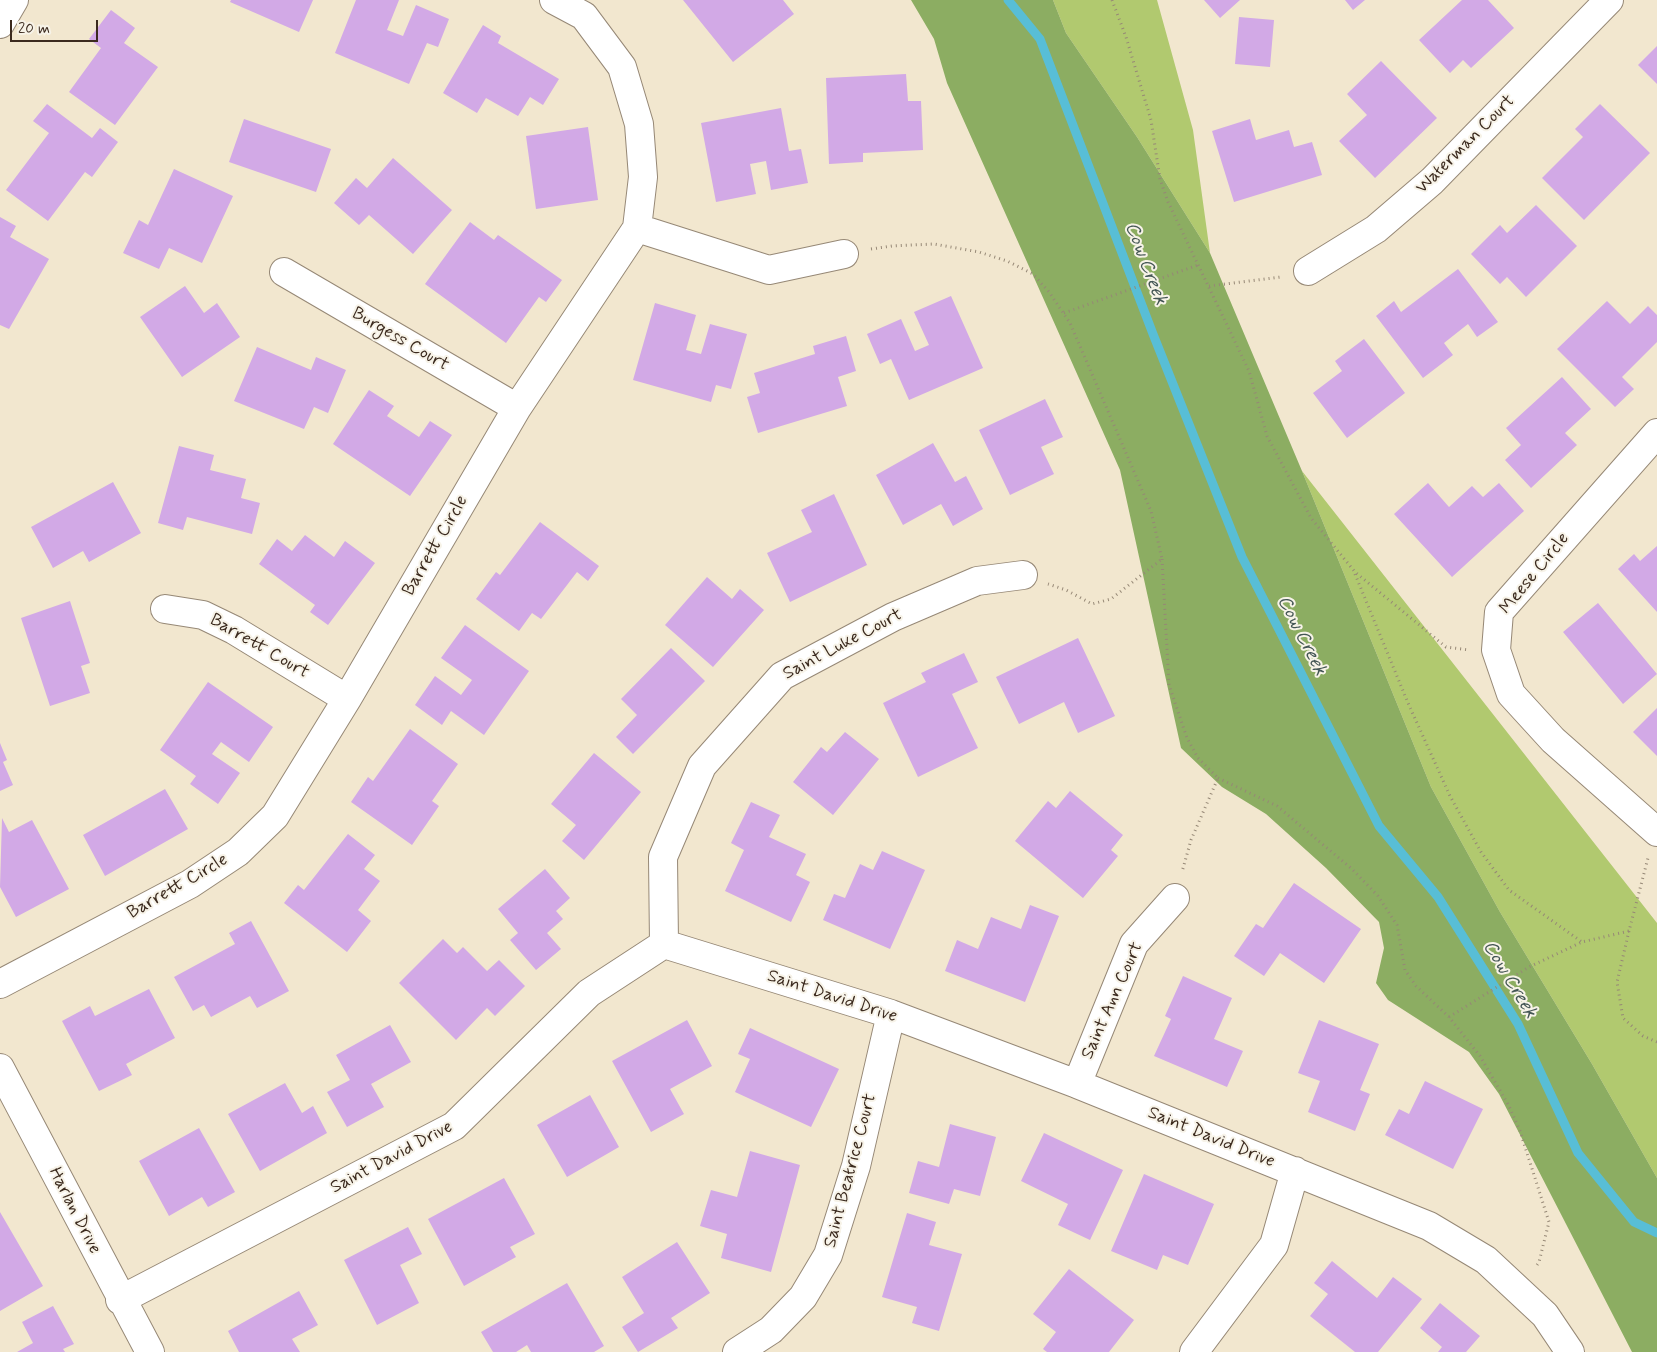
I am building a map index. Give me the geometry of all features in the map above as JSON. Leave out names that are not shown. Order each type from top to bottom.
[{"type":"street","points":[[0,24],[14,0]]},
{"type":"street","name":"Barrett Circle","points":[[0,984],[190,884],[238,852],[275,816],[347,699],[517,408],[637,228],[642,178],[639,124],[622,67],[584,16],[554,0]]},
{"type":"street","name":"Waterman Court","points":[[1308,271],[1376,229],[1432,181],[1609,0]]},
{"type":"street","points":[[637,228],[769,270],[844,254]]},
{"type":"street","name":"Burgess Court","points":[[284,272],[517,408]]},
{"type":"street","name":"Meese Circle","points":[[1656,831],[1553,740],[1511,694],[1496,650],[1499,612],[1657,433]]},
{"type":"street","name":"Saint Luke Court","points":[[664,944],[663,857],[702,766],[782,676],[893,617],[977,581],[1023,575]]},
{"type":"street","name":"Barrett Court","points":[[165,609],[203,615],[234,630],[347,699]]},
{"type":"street","name":"Saint Ann Court","points":[[1077,1084],[1134,944],[1176,898]]},
{"type":"street","name":"Saint David Drive","points":[[120,1300],[454,1126],[589,993],[664,944],[891,1014],[1077,1084],[1429,1226],[1486,1260],[1545,1315],[1570,1352]]},
{"type":"street","name":"Saint Beatrice Court","points":[[737,1352],[772,1330],[803,1298],[828,1254],[856,1166],[891,1014]]},
{"type":"street","name":"Harlan Drive","points":[[0,1068],[120,1300],[150,1352]]},
{"type":"street","points":[[1194,1352],[1274,1245],[1295,1171]]},
{"type":"path","points":[[1112,0],[1126,37],[1151,120],[1160,179],[1168,202],[1249,370],[1267,436],[1311,518],[1354,572],[1446,647],[1496,650]]},
{"type":"path","points":[[844,254],[892,246],[934,244],[979,252],[1007,261],[1033,274],[1064,313],[1152,512],[1162,559],[1169,685],[1187,738],[1198,758],[1218,778],[1277,806],[1352,869],[1378,896],[1397,925],[1405,970],[1416,986],[1449,1017],[1480,1056],[1520,1131],[1549,1222],[1539,1262],[1518,1291]]},
{"type":"path","points":[[1064,313],[1198,265]]},
{"type":"path","points":[[1209,286],[1264,280],[1308,271]]},
{"type":"path","points":[[1023,575],[1066,590],[1092,604],[1111,599],[1162,559]]},
{"type":"path","points":[[1354,572],[1450,796],[1481,852],[1509,890],[1582,942]]},
{"type":"path","points":[[1176,898],[1191,840],[1218,778]]},
{"type":"path","points":[[1656,831],[1617,982],[1623,1018],[1643,1036],[1657,1042]]},
{"type":"path","points":[[1449,1017],[1529,967],[1582,942],[1629,931]]},
{"type":"green space","points":[[911,0],[1053,0],[1066,33],[1137,137],[1210,253],[1302,471],[1431,787],[1500,912],[1592,1064],[1657,1178],[1657,1352],[1632,1352],[1499,1094],[1469,1052],[1388,1000],[1376,983],[1384,948],[1379,922],[1326,868],[1266,814],[1222,787],[1181,748],[1120,470],[947,83],[934,39]]},
{"type":"green space","points":[[1053,0],[1157,0],[1193,130],[1210,253],[1137,137],[1066,33]]},
{"type":"green space","points":[[1302,471],[1657,923],[1657,1178],[1592,1064],[1500,912],[1431,787]]},
{"type":"building","points":[[231,0],[313,0],[299,32],[230,2]]},
{"type":"building","points":[[356,0],[399,0],[387,30],[403,36],[416,5],[449,19],[438,47],[427,43],[409,84],[335,53]]},
{"type":"building","points":[[683,0],[783,0],[794,14],[733,62]]},
{"type":"building","points":[[1204,0],[1240,0],[1220,18]]},
{"type":"building","points":[[1345,0],[1365,0],[1353,10]]},
{"type":"building","points":[[1462,0],[1488,0],[1514,28],[1471,68],[1463,60],[1450,73],[1419,40]]},
{"type":"building","points":[[111,10],[135,28],[124,43],[158,67],[115,125],[69,92],[101,48],[89,39]]},
{"type":"building","points":[[1239,17],[1274,20],[1270,67],[1235,64]]},
{"type":"building","points":[[483,25],[501,36],[498,43],[559,79],[543,105],[530,97],[518,116],[486,98],[477,113],[443,93]]},
{"type":"building","points":[[1657,46],[1657,84],[1638,65]]},
{"type":"building","points":[[1381,61],[1437,118],[1375,178],[1339,141],[1367,115],[1347,94]]},
{"type":"building","points":[[906,74],[908,101],[921,101],[923,150],[863,153],[863,162],[829,164],[826,78]]},
{"type":"building","points":[[47,104],[92,138],[100,128],[118,142],[92,177],[85,172],[48,221],[6,190],[49,133],[33,121]]},
{"type":"building","points":[[1600,104],[1650,153],[1584,220],[1542,178],[1583,137],[1575,129]]},
{"type":"building","points":[[781,108],[789,151],[801,149],[808,183],[771,190],[766,161],[750,164],[756,194],[716,202],[701,123]]},
{"type":"building","points":[[244,119],[331,149],[316,192],[229,162]]},
{"type":"building","points":[[1250,119],[1256,140],[1289,130],[1294,147],[1312,142],[1322,175],[1234,202],[1212,131]]},
{"type":"building","points":[[588,127],[598,200],[536,209],[526,136]]},
{"type":"building","points":[[393,158],[452,210],[413,254],[369,215],[359,225],[334,203],[356,178],[367,188]]},
{"type":"building","points":[[174,169],[233,196],[202,263],[169,248],[159,269],[123,253],[139,220],[148,225]]},
{"type":"building","points":[[1536,205],[1577,246],[1526,297],[1507,277],[1500,284],[1471,254],[1500,225],[1507,233]]},
{"type":"building","points":[[0,217],[16,226],[10,237],[49,259],[9,329],[0,325]]},
{"type":"building","points":[[470,222],[494,240],[498,235],[562,280],[546,302],[539,297],[506,343],[425,284]]},
{"type":"building","points":[[1458,269],[1498,322],[1477,337],[1468,324],[1444,343],[1453,355],[1423,378],[1376,316],[1394,301],[1401,312]]},
{"type":"building","points":[[185,286],[204,313],[217,303],[240,337],[182,377],[140,317]]},
{"type":"building","points":[[951,296],[983,368],[909,400],[891,359],[880,364],[867,334],[901,319],[915,351],[929,345],[914,312]]},
{"type":"building","points":[[1607,301],[1630,324],[1648,306],[1657,315],[1657,342],[1622,377],[1634,389],[1615,407],[1557,349]]},
{"type":"building","points":[[655,303],[696,315],[686,350],[701,354],[710,324],[747,334],[731,389],[716,385],[711,402],[633,380]]},
{"type":"building","points":[[846,336],[856,371],[838,377],[847,406],[758,433],[747,397],[760,393],[754,373],[815,354],[813,346]]},
{"type":"building","points":[[1364,339],[1405,393],[1347,438],[1313,393],[1342,371],[1335,361]]},
{"type":"building","points":[[257,347],[311,370],[316,357],[346,370],[328,413],[314,407],[304,429],[234,401]]},
{"type":"building","points":[[1562,377],[1591,409],[1565,433],[1577,445],[1531,488],[1505,460],[1521,445],[1506,428]]},
{"type":"building","points":[[369,390],[394,406],[387,416],[419,437],[430,421],[452,435],[410,496],[333,444]]},
{"type":"building","points":[[1045,399],[1063,437],[1041,447],[1054,474],[1010,495],[979,430]]},
{"type":"building","points":[[933,443],[955,482],[966,476],[983,509],[953,526],[941,504],[903,525],[876,475]]},
{"type":"building","points":[[179,446],[214,455],[210,470],[246,479],[241,498],[260,503],[252,534],[187,517],[183,530],[158,523]]},
{"type":"building","points":[[113,482],[141,533],[89,562],[83,551],[53,568],[31,527]]},
{"type":"building","points":[[1428,483],[1449,507],[1472,486],[1483,497],[1499,483],[1524,511],[1452,577],[1394,514]]},
{"type":"building","points":[[834,494],[867,565],[790,602],[767,553],[812,532],[801,510]]},
{"type":"building","points":[[540,522],[599,566],[588,581],[577,572],[541,619],[532,613],[519,631],[476,599],[496,572],[500,575]]},
{"type":"building","points":[[305,535],[334,557],[345,541],[375,563],[328,625],[310,612],[315,605],[259,564],[277,539],[292,551]]},
{"type":"building","points":[[1657,546],[1657,612],[1618,569],[1634,554],[1640,561]]},
{"type":"building","points":[[707,577],[732,599],[740,589],[764,610],[713,667],[665,625]]},
{"type":"building","points":[[70,601],[90,663],[81,666],[90,693],[50,706],[21,618]]},
{"type":"building","points":[[1598,603],[1657,674],[1623,704],[1563,632]]},
{"type":"building","points":[[465,625],[529,671],[484,735],[451,711],[442,725],[415,705],[435,676],[461,695],[472,680],[441,658]]},
{"type":"building","points":[[1078,638],[1115,716],[1078,733],[1064,702],[1019,724],[996,677]]},
{"type":"building","points":[[671,648],[705,681],[633,754],[616,737],[637,715],[621,699]]},
{"type":"building","points":[[964,653],[978,682],[952,694],[978,748],[918,777],[883,703],[926,682],[921,673]]},
{"type":"building","points":[[208,682],[273,727],[249,762],[221,742],[212,754],[240,773],[218,804],[190,784],[196,776],[160,750]]},
{"type":"building","points":[[1657,708],[1657,756],[1633,732]]},
{"type":"building","points":[[410,729],[458,764],[432,801],[439,806],[412,845],[351,802],[368,777],[373,781]]},
{"type":"building","points":[[845,732],[879,759],[833,815],[793,782],[821,747],[827,752]]},
{"type":"building","points":[[0,743],[7,760],[3,762],[13,785],[0,791]]},
{"type":"building","points":[[594,753],[641,792],[584,860],[562,841],[576,825],[551,804]]},
{"type":"building","points":[[165,789],[188,829],[105,876],[83,835]]},
{"type":"building","points":[[1070,791],[1123,835],[1111,850],[1118,856],[1083,898],[1015,841],[1048,801],[1056,808]]},
{"type":"building","points":[[751,802],[780,815],[769,837],[806,854],[796,875],[810,882],[791,922],[725,891],[744,850],[731,843]]},
{"type":"building","points":[[2,818],[9,832],[32,820],[69,889],[16,917],[0,887]]},
{"type":"building","points":[[348,834],[375,855],[364,869],[380,881],[358,910],[371,921],[347,952],[284,903],[298,885],[304,890]]},
{"type":"building","points":[[882,851],[925,870],[890,949],[823,920],[834,894],[845,898],[860,864],[873,870]]},
{"type":"building","points":[[545,869],[570,898],[556,911],[563,919],[547,933],[561,949],[536,970],[510,940],[518,933],[498,909]]},
{"type":"building","points":[[1294,883],[1361,929],[1324,983],[1280,953],[1264,976],[1234,956],[1256,924],[1263,928]]},
{"type":"building","points":[[1030,905],[1059,916],[1025,1002],[945,971],[957,940],[978,949],[991,917],[1021,929]]},
{"type":"building","points":[[251,921],[289,991],[257,1008],[250,996],[211,1017],[204,1005],[193,1011],[174,977],[235,944],[229,933]]},
{"type":"building","points":[[443,939],[457,953],[463,947],[487,971],[499,960],[525,986],[495,1016],[487,1008],[456,1040],[399,983]]},
{"type":"building","points":[[1183,976],[1232,998],[1214,1039],[1243,1051],[1227,1087],[1154,1056],[1171,1019],[1165,1016]]},
{"type":"building","points":[[149,989],[175,1038],[126,1064],[132,1075],[99,1091],[62,1021],[90,1006],[95,1016]]},
{"type":"building","points":[[687,1020],[712,1066],[670,1089],[684,1114],[651,1132],[612,1061]]},
{"type":"building","points":[[1319,1020],[1379,1044],[1360,1090],[1370,1094],[1355,1131],[1308,1112],[1320,1081],[1298,1073]]},
{"type":"building","points":[[390,1025],[411,1062],[371,1084],[384,1107],[347,1127],[327,1092],[350,1080],[336,1055]]},
{"type":"building","points":[[750,1028],[839,1069],[811,1127],[735,1092],[750,1059],[738,1054]]},
{"type":"building","points":[[1425,1081],[1483,1109],[1453,1169],[1385,1135],[1399,1109],[1409,1114]]},
{"type":"building","points":[[285,1083],[302,1113],[313,1106],[327,1133],[260,1171],[228,1114]]},
{"type":"building","points":[[590,1095],[619,1147],[567,1177],[537,1125]]},
{"type":"building","points":[[950,1124],[996,1137],[980,1196],[954,1189],[949,1204],[909,1193],[918,1161],[939,1167]]},
{"type":"building","points":[[199,1128],[235,1192],[208,1207],[202,1197],[169,1216],[139,1161]]},
{"type":"building","points":[[1044,1133],[1123,1170],[1090,1240],[1058,1225],[1068,1204],[1021,1181]]},
{"type":"building","points":[[750,1151],[800,1165],[771,1272],[721,1258],[727,1234],[700,1226],[711,1190],[737,1197]]},
{"type":"building","points":[[1144,1174],[1214,1204],[1188,1265],[1163,1255],[1157,1270],[1111,1251]]},
{"type":"building","points":[[504,1178],[535,1234],[510,1247],[516,1257],[464,1286],[428,1219]]},
{"type":"building","points":[[0,1212],[43,1286],[0,1311]]},
{"type":"building","points":[[907,1213],[936,1222],[929,1245],[962,1254],[939,1331],[912,1323],[917,1307],[882,1297]]},
{"type":"building","points":[[408,1227],[422,1254],[400,1265],[419,1303],[377,1325],[344,1260]]},
{"type":"building","points":[[677,1242],[710,1293],[671,1318],[678,1328],[638,1352],[622,1327],[644,1313],[622,1277]]},
{"type":"building","points":[[1332,1261],[1377,1298],[1393,1277],[1422,1299],[1378,1352],[1355,1352],[1310,1316],[1328,1294],[1314,1283]]},
{"type":"building","points":[[1069,1269],[1134,1320],[1109,1352],[1047,1352],[1043,1349],[1056,1332],[1033,1314]]},
{"type":"building","points":[[567,1283],[604,1346],[594,1352],[531,1352],[527,1345],[516,1352],[493,1352],[481,1332]]},
{"type":"building","points":[[299,1291],[318,1325],[292,1339],[300,1352],[239,1352],[228,1331]]},
{"type":"building","points":[[1440,1303],[1480,1336],[1466,1352],[1438,1352],[1442,1347],[1420,1328]]},
{"type":"building","points":[[53,1306],[74,1344],[63,1349],[65,1352],[17,1352],[33,1343],[22,1322]]},
{"type":"waterway","name":"Cow Creek","points":[[1008,0],[1040,39],[1153,334],[1242,557],[1379,826],[1438,897],[1518,1024],[1578,1153],[1634,1222],[1657,1233]]}]
